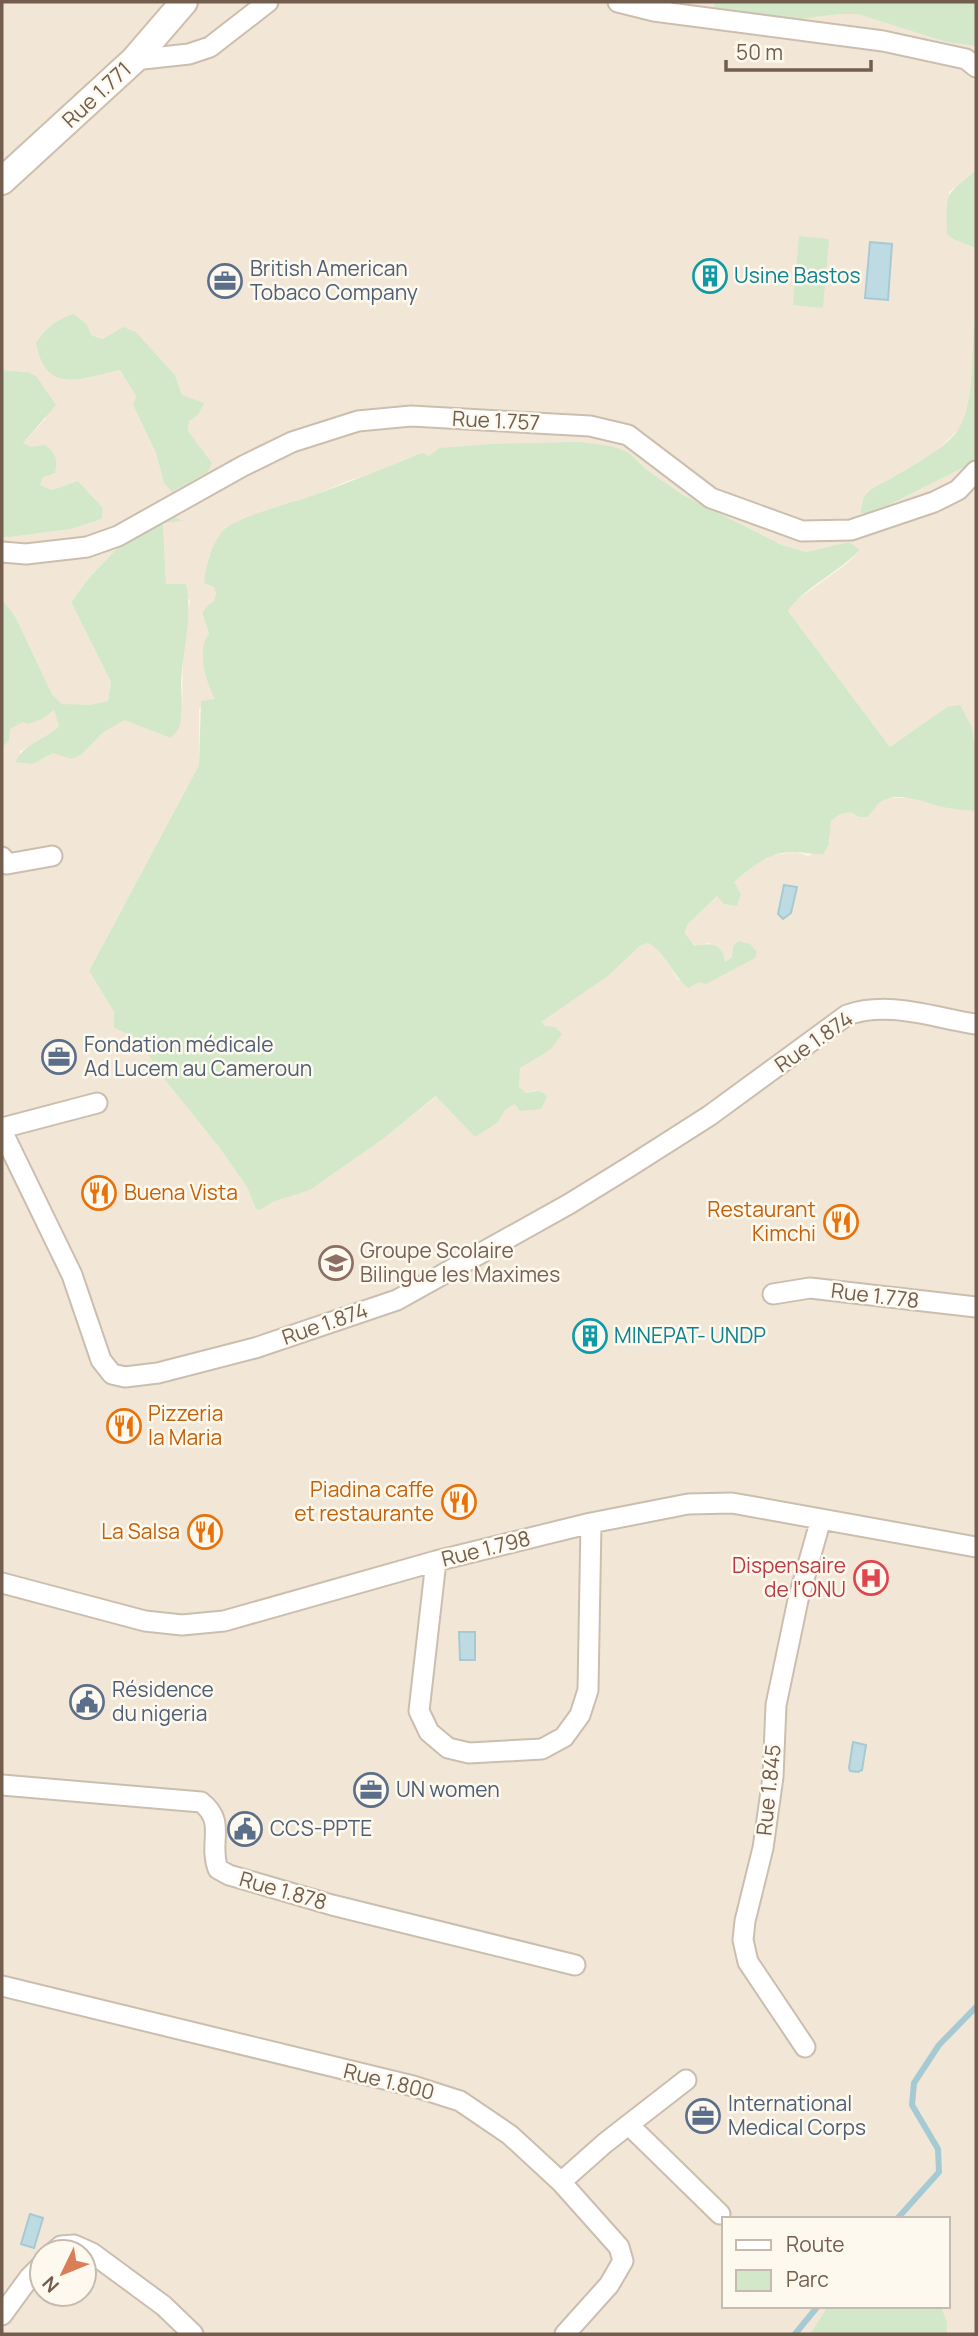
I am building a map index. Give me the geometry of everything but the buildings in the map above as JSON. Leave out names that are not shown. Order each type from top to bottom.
[{"type":"street","name":"Rue 1.771","points":[[6,172],[134,60],[184,2]]},
{"type":"street","points":[[134,60],[189,54],[210,47],[268,2]]},
{"type":"street","points":[[618,2],[883,41],[966,59],[976,67]]},
{"type":"street","name":"Rue 1.757","points":[[2,552],[26,554],[87,547],[118,536],[243,466],[292,442],[358,421],[411,416],[590,426],[628,435],[711,498],[802,531],[851,530],[934,502],[958,490],[976,471]]},
{"type":"street","points":[[2,857],[7,864],[52,856]]},
{"type":"street","name":"Rue 1.874","points":[[2,1129],[72,1275],[101,1360],[112,1374],[125,1377],[158,1373],[255,1348],[397,1300],[569,1204],[629,1167],[709,1116],[847,1015],[865,1009],[887,1008],[976,1024]]},
{"type":"street","points":[[2,1129],[97,1103]]},
{"type":"street","name":"Rue 1.778","points":[[773,1294],[810,1288],[976,1307]]},
{"type":"street","name":"Rue 1.798","points":[[2,1583],[145,1621],[182,1625],[224,1620],[436,1561],[591,1523],[688,1504],[732,1503],[976,1546]]},
{"type":"street","name":"Rue 1.845","points":[[805,2047],[748,1962],[743,1940],[744,1922],[762,1848],[773,1776],[776,1705],[798,1600],[821,1519]]},
{"type":"street","points":[[436,1561],[419,1712],[429,1732],[448,1748],[469,1752],[542,1749],[564,1737],[580,1715],[588,1690],[591,1523]]},
{"type":"street","name":"Rue 1.878","points":[[2,1785],[201,1802],[212,1811],[215,1822],[214,1858],[218,1869],[229,1875],[332,1905],[575,1965]]},
{"type":"street","name":"Rue 1.800","points":[[2,1986],[413,2086],[460,2101],[510,2135],[561,2182],[619,2247],[624,2261],[609,2285],[565,2334]]},
{"type":"street","points":[[561,2182],[605,2143],[686,2080]]},
{"type":"street","points":[[630,2126],[720,2214]]},
{"type":"street","points":[[98,2257],[164,2306],[193,2334]]},
{"type":"street","points":[[2,2315],[28,2282]]},
{"type":"shaded area","points":[[2,2],[714,2],[714,17],[784,21],[858,14],[976,46],[976,170],[949,192],[955,240],[976,248],[974,383],[967,419],[934,453],[868,492],[861,503],[862,513],[881,509],[976,461],[976,755],[972,727],[947,707],[890,747],[788,611],[794,602],[860,551],[849,542],[806,552],[782,545],[683,495],[647,470],[628,452],[581,442],[429,456],[418,454],[317,494],[209,555],[204,583],[214,587],[216,594],[213,602],[202,614],[209,634],[215,699],[199,708],[199,765],[89,971],[114,1012],[114,1028],[137,1038],[165,1080],[219,1147],[247,1187],[256,1209],[260,1210],[273,1202],[310,1190],[383,1139],[437,1096],[498,1122],[505,1110],[537,1090],[526,1093],[519,1088],[520,1068],[549,1050],[545,1026],[540,1022],[608,976],[640,946],[648,943],[660,949],[678,980],[699,982],[755,958],[733,946],[732,957],[725,962],[710,943],[694,946],[685,933],[687,925],[718,895],[766,856],[796,852],[808,856],[829,844],[831,821],[839,815],[850,812],[859,817],[885,798],[916,798],[942,806],[976,811],[976,2334],[947,2334],[947,2322],[942,2308],[950,2308],[950,2217],[722,2217],[722,2308],[827,2308],[810,2334],[2,2334],[2,747],[8,741],[10,729],[17,724],[55,710],[59,726],[51,734],[19,752],[33,764],[53,753],[82,754],[101,733],[125,720],[182,717],[183,650],[190,600],[166,584],[163,522],[182,521],[173,516],[124,541],[88,579],[71,602],[111,682],[108,701],[73,706],[62,704],[52,694],[15,616],[2,599],[2,538],[71,529],[102,519],[103,508],[78,481],[52,490],[39,485],[43,477],[31,447],[23,443],[46,418],[27,372],[2,370]],"holes":[[[75,315],[87,324],[91,335],[104,339],[136,332],[175,375],[182,395],[198,415],[189,420],[188,432],[212,463],[164,483],[156,453],[133,405],[136,396],[120,370],[108,372]]]},
{"type":"green space","points":[[714,2],[976,2],[976,46],[947,42],[858,14],[784,21],[714,17]]},
{"type":"green space","points":[[976,170],[976,248],[947,234],[947,202],[952,191]]},
{"type":"green space","points":[[799,236],[829,239],[823,308],[793,305]]},
{"type":"green space","points":[[976,313],[976,461],[881,509],[861,513],[863,500],[869,491],[933,453],[956,433],[963,421],[970,391]]},
{"type":"green space","points":[[74,314],[87,324],[91,335],[103,339],[123,327],[136,332],[175,375],[182,395],[204,403],[198,415],[189,421],[188,431],[212,463],[208,472],[172,492],[164,483],[156,453],[133,405],[136,396],[120,370],[80,379],[57,377],[48,371],[41,360],[36,343],[52,325]]},
{"type":"green space","points":[[2,370],[27,372],[36,376],[56,405],[23,443],[31,447],[45,445],[55,457],[55,473],[43,477],[40,485],[52,490],[78,481],[103,508],[102,519],[71,529],[2,538]]},
{"type":"green space","points":[[581,442],[610,446],[628,452],[647,470],[683,495],[782,545],[806,552],[849,542],[860,550],[802,596],[788,611],[890,747],[947,707],[960,705],[972,727],[976,755],[976,811],[896,797],[880,802],[867,817],[859,817],[850,812],[839,815],[831,821],[829,844],[823,854],[794,852],[768,857],[734,882],[741,894],[737,906],[724,904],[717,896],[687,925],[685,933],[694,946],[705,944],[718,947],[725,962],[732,957],[733,946],[739,941],[750,944],[757,952],[755,958],[706,984],[699,982],[688,988],[660,952],[648,943],[640,946],[608,976],[541,1022],[545,1026],[555,1027],[562,1034],[550,1050],[520,1068],[519,1087],[526,1093],[538,1091],[545,1094],[547,1097],[541,1109],[520,1111],[515,1104],[505,1110],[498,1122],[475,1137],[436,1096],[383,1139],[310,1190],[273,1202],[260,1210],[256,1209],[247,1187],[219,1147],[165,1080],[137,1038],[114,1028],[114,1012],[89,971],[199,765],[201,701],[215,699],[208,684],[203,657],[205,640],[209,634],[202,613],[213,602],[216,594],[214,587],[204,583],[212,550],[222,532],[239,521],[418,454],[429,456],[439,448],[491,444]]},
{"type":"green space","points":[[173,516],[183,521],[163,523],[166,584],[186,584],[188,596],[181,681],[182,714],[177,732],[171,738],[125,720],[102,733],[82,754],[72,759],[53,753],[33,764],[16,762],[23,751],[59,726],[54,710],[42,719],[28,724],[23,722],[10,729],[9,741],[2,747],[2,599],[15,616],[52,694],[62,704],[89,705],[108,701],[111,682],[71,602],[88,579],[124,541]]},
{"type":"green space","points":[[827,2308],[942,2308],[947,2322],[947,2334],[810,2334]]},
{"type":"water","points":[[870,242],[892,244],[888,300],[865,298]]},
{"type":"water","points":[[784,885],[797,887],[791,913],[783,919],[778,914]]},
{"type":"water","points":[[459,1632],[475,1632],[475,1660],[460,1660]]},
{"type":"water","points":[[853,1742],[866,1745],[862,1770],[858,1772],[850,1771],[849,1768]]},
{"type":"water","points":[[30,2214],[43,2218],[37,2238],[28,2238],[28,2246],[21,2244]]},
{"type":"waterway","points":[[899,2217],[939,2172],[938,2149],[912,2105],[914,2083],[939,2045],[976,2007]]},
{"type":"waterway","points":[[795,2334],[816,2308]]},
{"type":"place","name":"Usine Bastos","points":[[710,276]]},
{"type":"place","name":"British American Tobaco Company","points":[[225,281]]},
{"type":"place","name":"Fondation médicale Ad Lucem au Cameroun","points":[[59,1057]]},
{"type":"place","name":"Buena Vista","points":[[99,1193]]},
{"type":"place","name":"Restaurant Kimchi","points":[[841,1222]]},
{"type":"place","name":"Groupe Scolaire Bilingue les Maximes","points":[[336,1263]]},
{"type":"place","name":"MINEPAT- UNDP","points":[[590,1336]]},
{"type":"place","name":"Pizzeria la Maria","points":[[124,1426]]},
{"type":"place","name":"Piadina caffe et restaurante","points":[[459,1502]]},
{"type":"place","name":"La Salsa","points":[[205,1532]]},
{"type":"place","name":"Dispensaire de l'ONU","points":[[871,1578]]},
{"type":"place","name":"Résidence du nigeria","points":[[87,1702]]},
{"type":"place","name":"UN women","points":[[371,1790]]},
{"type":"place","name":"CCS-PPTE","points":[[245,1829]]},
{"type":"place","name":"International Medical Corps","points":[[703,2116]]}]
